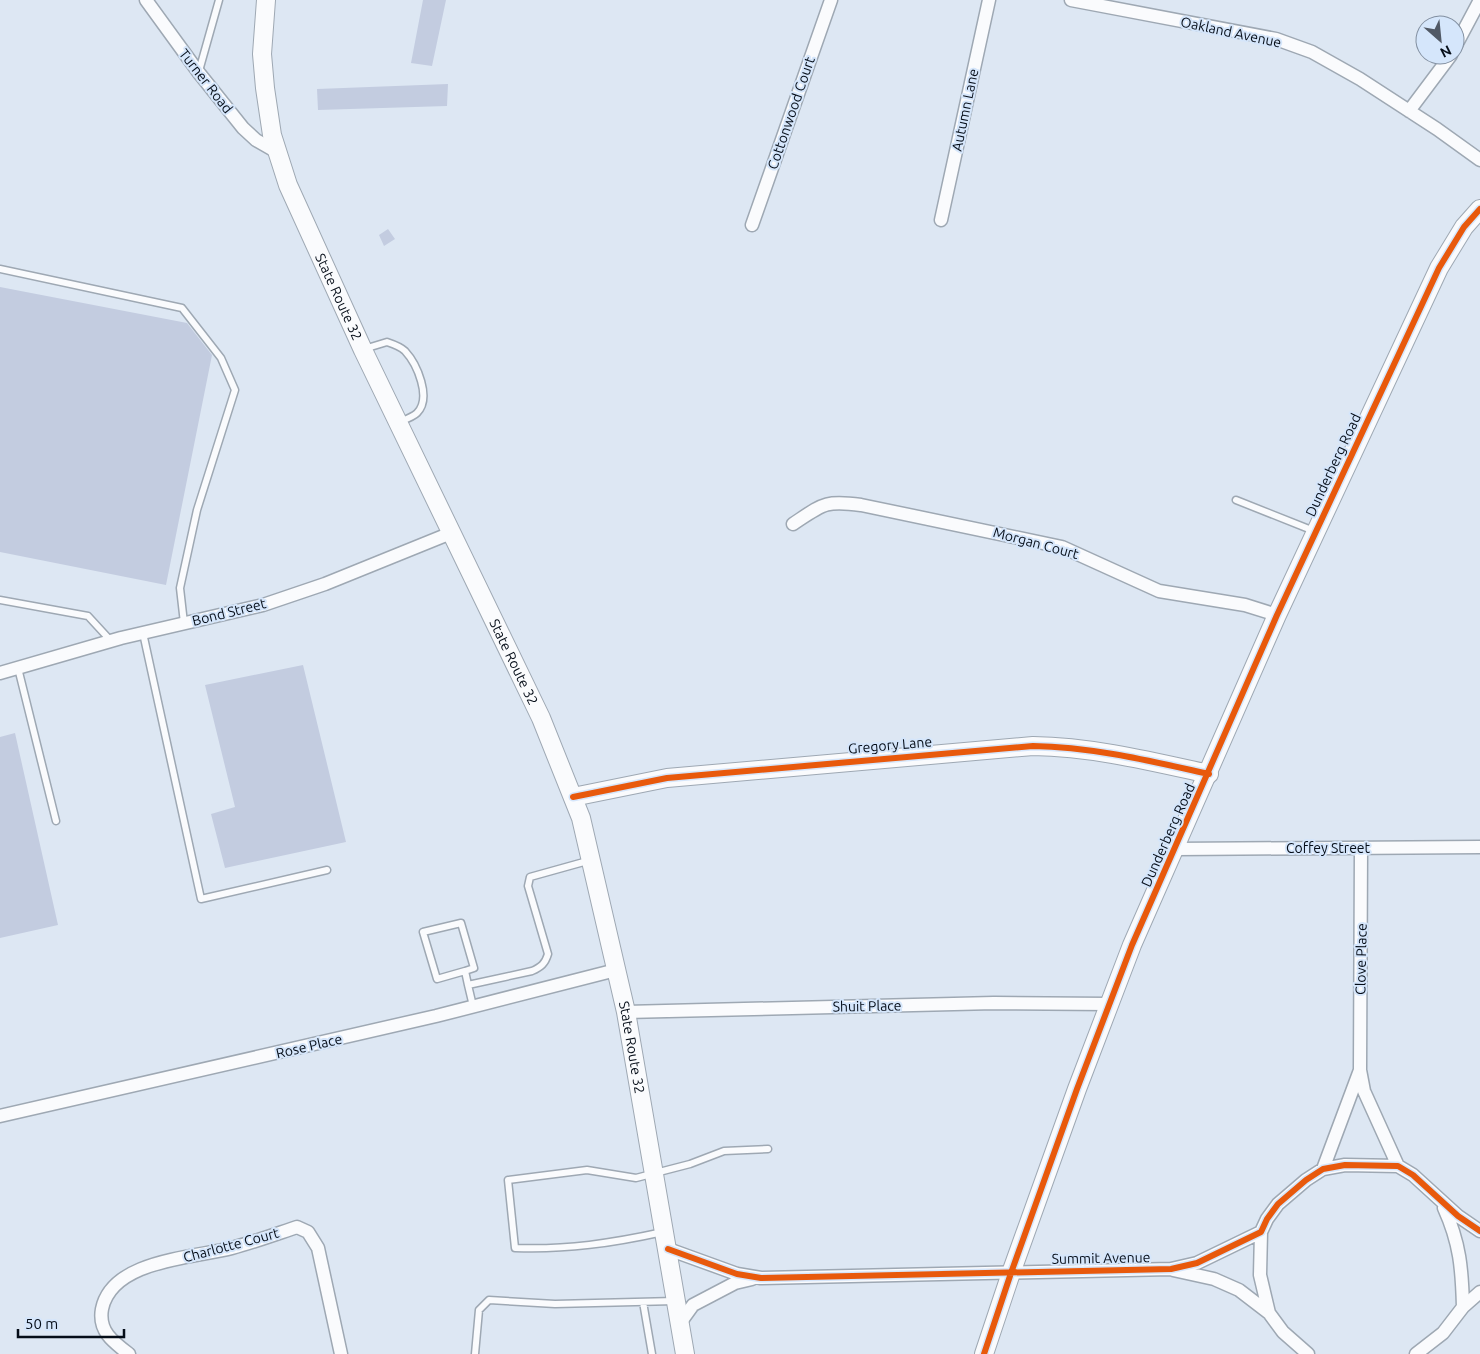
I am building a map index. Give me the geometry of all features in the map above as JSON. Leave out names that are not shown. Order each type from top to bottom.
[{"type":"street","name":"Turner Road","points":[[146,0],[242,128],[256,140],[277,152]]},
{"type":"street","name":"State Route 32","points":[[266,0],[263,34],[263,73],[269,120],[277,152],[296,203],[363,350],[541,718],[573,797],[592,860],[626,1012],[685,1354]]},
{"type":"street","name":"Cottonwood Court","points":[[752,225],[831,0]]},
{"type":"street","name":"Autumn Lane","points":[[941,220],[989,0]]},
{"type":"street","name":"Oakland Avenue","points":[[1071,0],[1276,39],[1312,52],[1409,110],[1480,160]]},
{"type":"street","points":[[1465,28],[1480,0]]},
{"type":"street","points":[[1409,110],[1443,65]]},
{"type":"street","name":"Dunderberg Road","points":[[984,1354],[1010,1273],[1108,1004],[1277,615],[1439,268],[1464,227],[1480,209]]},
{"type":"street","name":"Morgan Court","points":[[793,524],[821,506],[836,502],[862,505],[1062,547],[1159,591],[1245,605],[1277,615]]},
{"type":"street","name":"Bond Street","points":[[0,673],[111,641],[263,605],[316,587],[451,533]]},
{"type":"street","name":"Gregory Lane","points":[[573,797],[667,778],[1033,746],[1068,747],[1116,754],[1208,774]]},
{"type":"street","name":"Coffey Street","points":[[1176,849],[1480,847]]},
{"type":"street","name":"Clove Place","points":[[1361,848],[1360,1070],[1364,1091],[1398,1166]]},
{"type":"street","name":"Rose Place","points":[[0,1116],[473,1006],[616,970]]},
{"type":"street","name":"Shuit Place","points":[[626,1012],[994,1003],[1108,1004]]},
{"type":"street","name":"Clove Place","points":[[1323,1169],[1360,1070]]},
{"type":"street","points":[[1323,1169],[1361,1164],[1398,1166],[1413,1174],[1458,1216],[1480,1231]]},
{"type":"street","name":"Summit Avenue","points":[[1269,1313],[1260,1275],[1261,1232],[1267,1219],[1278,1204],[1323,1169]]},
{"type":"street","points":[[1441,1200],[1456,1234],[1462,1271],[1463,1307]]},
{"type":"street","name":"Charlotte Court","points":[[129,1354],[111,1341],[100,1320],[104,1302],[111,1290],[124,1277],[147,1266],[231,1248],[297,1227],[308,1232],[318,1248],[341,1354]]},
{"type":"street","name":"Summit Avenue","points":[[668,1249],[737,1274],[761,1278],[1171,1269],[1198,1263],[1261,1232]]},
{"type":"street","name":"Summit Avenue","points":[[1171,1269],[1214,1279],[1240,1290],[1269,1313],[1283,1332],[1308,1354]]},
{"type":"street","points":[[680,1323],[693,1304],[735,1283],[761,1278]]},
{"type":"street","points":[[1416,1354],[1443,1333],[1463,1307],[1480,1292]]},
{"type":"lane","points":[[199,73],[218,0]]},
{"type":"lane","points":[[0,269],[182,308],[221,358],[235,390],[197,510],[180,588],[184,623]]},
{"type":"lane","points":[[363,350],[387,342],[404,349],[412,361],[420,380],[424,398],[417,413],[398,423]]},
{"type":"lane","points":[[1236,500],[1316,532]]},
{"type":"lane","points":[[0,600],[88,616],[111,641]]},
{"type":"lane","points":[[143,633],[201,899],[327,870]]},
{"type":"lane","points":[[18,668],[56,821]]},
{"type":"lane","points":[[468,985],[532,971],[541,966],[548,954],[528,882],[534,875],[592,860]]},
{"type":"lane","points":[[461,923],[474,968],[465,971],[437,979],[423,932],[461,923]]},
{"type":"lane","points":[[465,971],[473,1006]]},
{"type":"lane","points":[[665,1231],[608,1244],[549,1249],[515,1248],[508,1180],[587,1170],[636,1178],[654,1175],[724,1151],[768,1149]]},
{"type":"lane","points":[[475,1354],[479,1310],[489,1300],[555,1304],[676,1301]]},
{"type":"lane","points":[[643,1302],[652,1354]]},
{"type":"building","points":[[423,0],[446,0],[432,66],[411,63]]},
{"type":"building","points":[[448,84],[447,106],[318,110],[317,89]]},
{"type":"building","points":[[388,229],[395,239],[384,246],[379,235]]},
{"type":"building","points":[[0,287],[187,323],[212,355],[166,585],[0,552]]},
{"type":"building","points":[[303,665],[346,842],[225,868],[211,814],[235,807],[205,685]]},
{"type":"building","points":[[15,733],[58,925],[0,938],[0,737]]},
{"type":"cycle path","points":[[984,1354],[1077,1089],[1132,945],[1277,615],[1439,268],[1464,227],[1480,209]]},
{"type":"cycle path","points":[[573,797],[667,778],[1033,746],[1099,752],[1209,774]]},
{"type":"cycle path","points":[[668,1249],[737,1274],[761,1278],[1171,1269],[1197,1263],[1261,1232],[1267,1219],[1278,1204],[1306,1180],[1323,1169],[1345,1165],[1398,1166],[1413,1175],[1458,1216],[1480,1231]]}]
